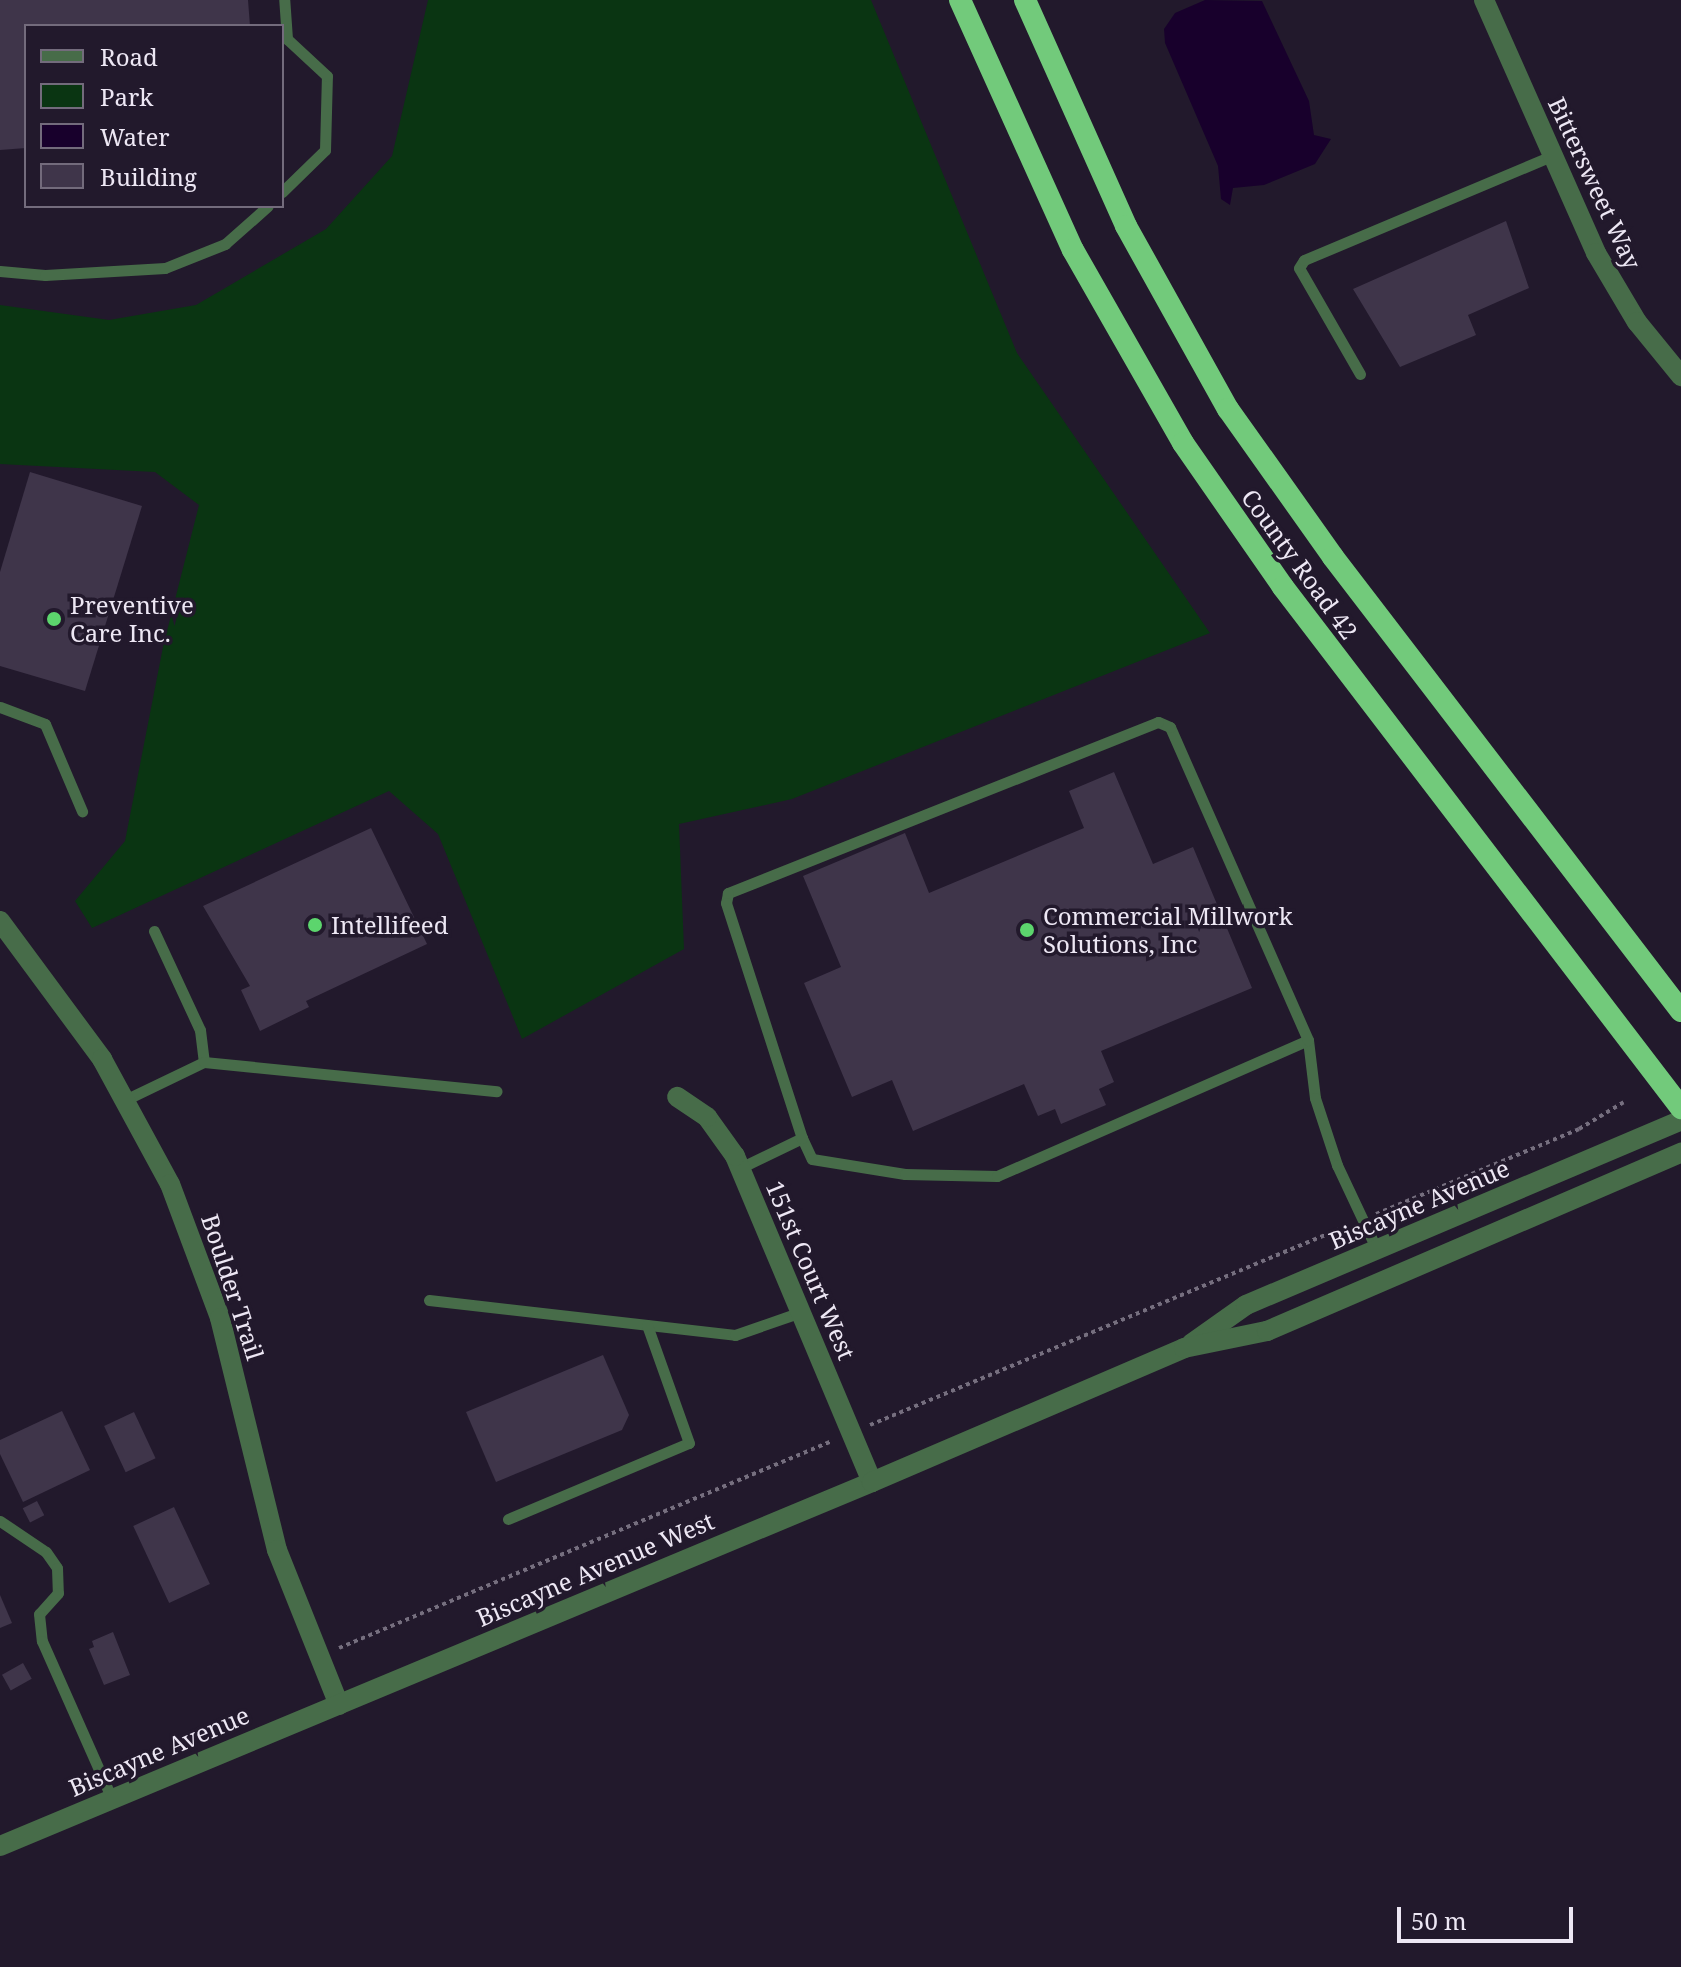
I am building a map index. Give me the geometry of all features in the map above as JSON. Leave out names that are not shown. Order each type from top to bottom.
[{"type":"highway","name":"County Road 42","points":[[960,0],[1073,250],[1183,443],[1293,600],[1681,1108]]},
{"type":"highway","name":"County Road 42","points":[[1025,0],[1126,226],[1228,409],[1333,557],[1681,1011]]},
{"type":"street","name":"Bittersweet Way","points":[[1484,0],[1609,278],[1681,376]]},
{"type":"street","name":"Boulder Trail","points":[[0,921],[127,1099],[170,1184],[206,1272],[277,1550],[339,1705]]},
{"type":"street","name":"151st Court West","points":[[677,1097],[707,1117],[740,1168],[872,1482]]},
{"type":"street","name":"Biscayne Avenue","points":[[872,1482],[1184,1348],[1246,1305],[1681,1120]]},
{"type":"street","name":"Biscayne Avenue","points":[[1184,1348],[1267,1331],[1681,1153]]},
{"type":"street","name":"Biscayne Avenue West","points":[[339,1705],[872,1482]]},
{"type":"street","name":"Biscayne Avenue","points":[[0,1846],[339,1705]]},
{"type":"lane","points":[[284,0],[287,39],[327,76],[325,150],[284,190]]},
{"type":"lane","points":[[1360,374],[1299,268],[1304,260],[1552,156]]},
{"type":"lane","points":[[0,271],[45,275],[165,268],[225,244],[266,208]]},
{"type":"lane","points":[[0,707],[45,724],[82,811]]},
{"type":"lane","points":[[1308,1040],[997,1176],[905,1174],[812,1159],[802,1138],[726,903],[728,893],[1158,722],[1170,727],[1308,1040],[1315,1098],[1337,1165],[1377,1250]]},
{"type":"lane","points":[[154,931],[200,1030],[204,1062]]},
{"type":"lane","points":[[127,1099],[204,1062],[497,1091]]},
{"type":"lane","points":[[740,1168],[802,1138]]},
{"type":"lane","points":[[429,1300],[735,1335],[801,1312]]},
{"type":"lane","points":[[508,1519],[689,1443],[647,1325]]},
{"type":"lane","points":[[0,1521],[46,1552],[57,1568],[58,1593],[39,1614],[42,1641],[112,1799]]},
{"type":"path","points":[[318,1656],[1579,1129],[1624,1102]]},
{"type":"green space","points":[[428,0],[871,0],[1017,353],[1210,633],[792,799],[679,824],[684,949],[522,1039],[438,834],[389,791],[92,928],[75,901],[125,841],[163,647],[199,505],[155,472],[0,464],[0,305],[109,320],[196,305],[326,229],[392,156]]},
{"type":"water","points":[[1205,0],[1262,1],[1309,101],[1314,135],[1331,139],[1315,164],[1264,185],[1233,188],[1230,205],[1221,199],[1218,166],[1165,43],[1164,29],[1175,13]]},
{"type":"building","points":[[0,0],[248,0],[250,24],[24,24],[24,148],[0,150]]},
{"type":"building","points":[[1506,221],[1529,288],[1468,315],[1476,335],[1400,367],[1353,289]]},
{"type":"building","name":"Preventive Care Inc.","points":[[30,472],[142,506],[85,691],[0,666],[0,572]]},
{"type":"building","name":"Commercial Millwork Solutions, Inc","points":[[1114,772],[1153,864],[1193,847],[1252,988],[1101,1051],[1114,1082],[1099,1089],[1106,1105],[1061,1124],[1055,1109],[1038,1116],[1024,1084],[913,1131],[892,1080],[852,1097],[804,983],[841,967],[803,876],[905,833],[929,893],[1084,828],[1069,791]]},
{"type":"building","name":"Intellifeed","points":[[371,828],[427,944],[306,1001],[309,1007],[260,1031],[241,990],[250,986],[203,906]]},
{"type":"building","points":[[603,1355],[629,1415],[622,1430],[496,1482],[466,1412]]},
{"type":"building","points":[[62,1411],[90,1470],[23,1502],[0,1454],[0,1440]]},
{"type":"building","points":[[134,1412],[156,1458],[126,1472],[104,1426]]},
{"type":"building","points":[[37,1501],[44,1515],[30,1523],[23,1508]]},
{"type":"building","points":[[174,1507],[210,1584],[169,1603],[133,1526]]},
{"type":"building","points":[[0,1595],[12,1623],[0,1628]]},
{"type":"building","points":[[113,1632],[130,1675],[104,1685],[89,1649],[94,1647],[92,1641]]},
{"type":"building","points":[[23,1663],[32,1679],[11,1690],[2,1675]]},
{"type":"place","name":"Preventive Care Inc.","points":[[54,619]]},
{"type":"place","name":"Intellifeed","points":[[315,925]]},
{"type":"place","name":"Commercial Millwork Solutions, Inc","points":[[1027,930]]}]
